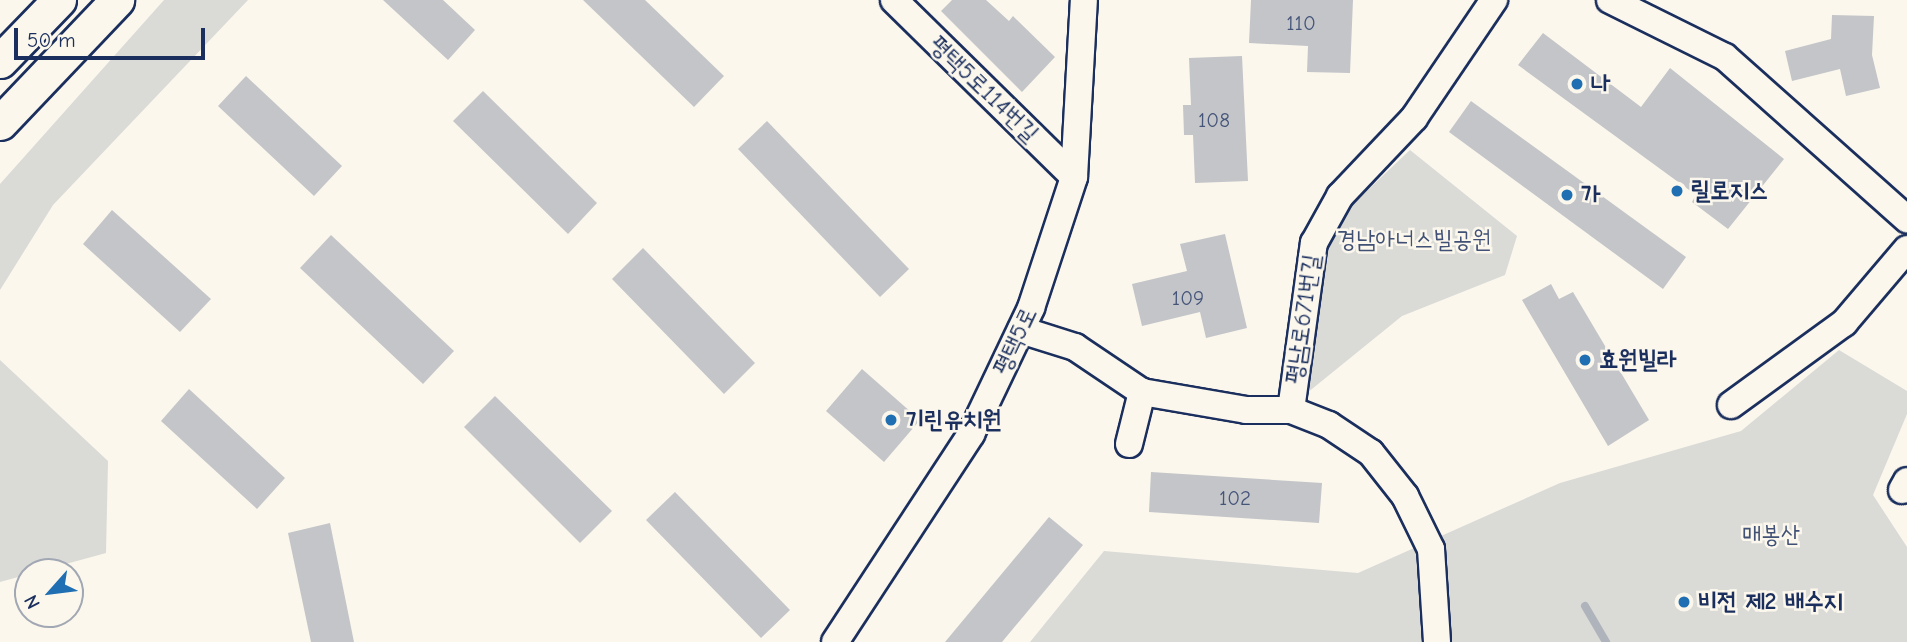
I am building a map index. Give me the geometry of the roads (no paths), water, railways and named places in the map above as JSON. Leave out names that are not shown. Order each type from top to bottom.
[{"type":"main road","points":[[0,61],[60,0]]},
{"type":"main road","points":[[0,123],[117,0]]},
{"type":"main road","points":[[0,148],[78,41]]},
{"type":"street","name":"평택5로114번길","points":[[894,0],[1074,177]]},
{"type":"street","name":"평택5로","points":[[835,642],[971,434],[1021,330],[1074,177],[1084,0]]},
{"type":"street","name":"평남로671번길","points":[[1021,330],[1075,346],[1142,392],[1246,410],[1291,410],[1314,243],[1340,196],[1414,118],[1494,0]]},
{"type":"street","points":[[1609,0],[1725,57],[1907,219]]},
{"type":"street","points":[[1731,405],[1843,323],[1907,249]]},
{"type":"street","points":[[1129,444],[1142,392]]},
{"type":"street","points":[[1291,410],[1329,425],[1371,453],[1405,496],[1431,549],[1437,642]]},
{"type":"waterway","points":[[1585,606],[1606,642]]},
{"type":"place","name":"나","points":[[1577,84]]},
{"type":"place","name":"릴로지스","points":[[1677,191]]},
{"type":"place","name":"가","points":[[1567,195]]},
{"type":"place","name":"효원빌라","points":[[1585,360]]},
{"type":"place","name":"기린유치원","points":[[891,420]]},
{"type":"place","name":"비전 제2 배수지","points":[[1684,602]]},
{"type":"park label","name":"경남아너스빌공원","points":[[1414,240]]},
{"type":"park label","name":"매봉산","points":[[1771,535]]}]
